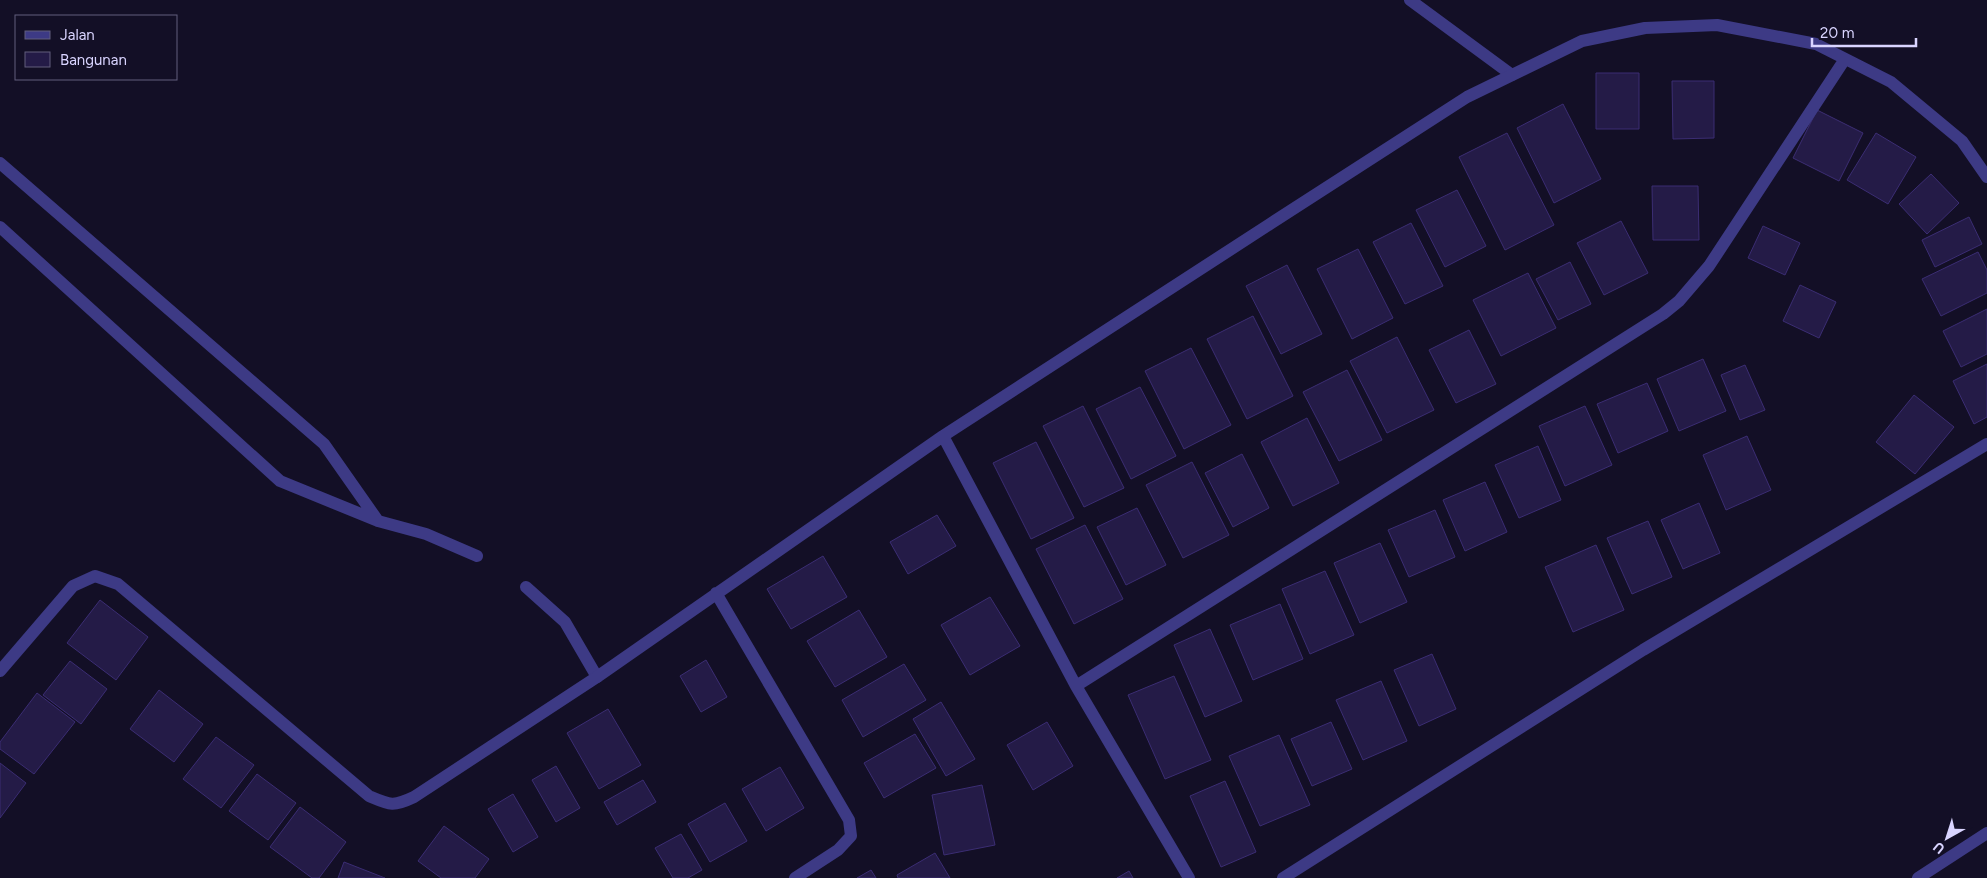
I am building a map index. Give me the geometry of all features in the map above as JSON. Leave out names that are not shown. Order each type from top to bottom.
[{"type":"street","points":[[1410,0],[1512,76]]},
{"type":"street","points":[[0,671],[73,586],[95,576],[118,584],[369,796],[384,802],[398,804],[414,797],[596,677],[943,436],[1467,97],[1582,41],[1645,28],[1716,25],[1816,44],[1891,82],[1962,141],[1987,177]]},
{"type":"street","points":[[1076,686],[1679,301],[1708,266],[1846,59]]},
{"type":"street","points":[[0,163],[324,444],[378,521]]},
{"type":"street","points":[[0,227],[280,482],[378,521],[426,534],[476,556]]},
{"type":"street","points":[[943,436],[1076,686],[1189,878]]},
{"type":"street","points":[[1283,878],[1643,650],[1987,444]]},
{"type":"street","points":[[526,587],[564,622],[596,677]]},
{"type":"street","points":[[716,593],[849,820],[851,836],[838,850],[795,878]]},
{"type":"street","points":[[1918,878],[1987,833]]},
{"type":"building","points":[[1596,73],[1639,73],[1639,129],[1596,129]]},
{"type":"building","points":[[1672,81],[1714,81],[1714,138],[1673,139]]},
{"type":"building","points":[[1563,104],[1601,179],[1554,203],[1517,128]]},
{"type":"building","points":[[1817,110],[1863,133],[1839,181],[1793,158]]},
{"type":"building","points":[[1507,133],[1554,225],[1505,250],[1459,157]]},
{"type":"building","points":[[1876,133],[1916,157],[1888,204],[1847,180]]},
{"type":"building","points":[[1931,174],[1959,203],[1927,234],[1899,204]]},
{"type":"building","points":[[1652,186],[1698,186],[1699,240],[1653,240]]},
{"type":"building","points":[[1457,190],[1486,246],[1445,267],[1416,210]]},
{"type":"building","points":[[1969,217],[1982,244],[1935,267],[1922,240]]},
{"type":"building","points":[[1621,221],[1648,273],[1604,295],[1577,243]]},
{"type":"building","points":[[1411,223],[1443,286],[1405,304],[1373,242]]},
{"type":"building","points":[[1763,226],[1800,243],[1785,275],[1748,258]]},
{"type":"building","points":[[1358,249],[1393,318],[1352,339],[1317,269]]},
{"type":"building","points":[[1978,252],[1987,270],[1987,293],[1941,316],[1922,279]]},
{"type":"building","points":[[1570,262],[1591,304],[1558,320],[1536,279]]},
{"type":"building","points":[[1287,265],[1322,334],[1281,354],[1246,286]]},
{"type":"building","points":[[1528,273],[1556,328],[1501,356],[1473,300]]},
{"type":"building","points":[[1800,285],[1836,302],[1819,338],[1783,321]]},
{"type":"building","points":[[1987,309],[1987,354],[1961,367],[1943,331]]},
{"type":"building","points":[[1253,316],[1293,396],[1247,419],[1207,339]]},
{"type":"building","points":[[1469,330],[1496,384],[1456,403],[1429,350]]},
{"type":"building","points":[[1397,337],[1434,410],[1387,433],[1350,361]]},
{"type":"building","points":[[1191,348],[1231,425],[1184,449],[1145,371]]},
{"type":"building","points":[[1703,359],[1726,411],[1679,431],[1657,379]]},
{"type":"building","points":[[1987,364],[1987,417],[1974,424],[1953,381]]},
{"type":"building","points":[[1745,365],[1765,410],[1740,420],[1721,375]]},
{"type":"building","points":[[1347,370],[1382,440],[1339,461],[1303,392]]},
{"type":"building","points":[[1647,383],[1668,431],[1618,453],[1597,404]]},
{"type":"building","points":[[1140,387],[1176,456],[1131,479],[1096,409]]},
{"type":"building","points":[[1914,395],[1954,427],[1915,474],[1876,442]]},
{"type":"building","points":[[1083,406],[1124,488],[1084,507],[1043,426]]},
{"type":"building","points":[[1585,406],[1612,465],[1565,486],[1539,426]]},
{"type":"building","points":[[1307,418],[1339,483],[1293,506],[1261,442]]},
{"type":"building","points":[[1747,436],[1771,490],[1726,510],[1703,455]]},
{"type":"building","points":[[1036,442],[1074,518],[1031,539],[993,463]]},
{"type":"building","points":[[1538,446],[1561,500],[1519,518],[1495,465]]},
{"type":"building","points":[[1242,454],[1269,508],[1233,527],[1205,473]]},
{"type":"building","points":[[1192,462],[1229,535],[1183,558],[1146,485]]},
{"type":"building","points":[[1485,482],[1507,532],[1465,551],[1443,500]]},
{"type":"building","points":[[1699,503],[1720,553],[1683,569],[1661,520]]},
{"type":"building","points":[[1137,508],[1166,565],[1126,585],[1097,527]]},
{"type":"building","points":[[1435,510],[1455,557],[1409,577],[1388,530]]},
{"type":"building","points":[[937,515],[956,546],[908,574],[890,542]]},
{"type":"building","points":[[1648,521],[1672,577],[1632,594],[1607,538]]},
{"type":"building","points":[[1085,525],[1123,599],[1074,624],[1036,549]]},
{"type":"building","points":[[1380,543],[1407,602],[1360,623],[1334,563]]},
{"type":"building","points":[[1596,545],[1624,610],[1573,632],[1545,567]]},
{"type":"building","points":[[823,556],[847,597],[791,629],[767,589]]},
{"type":"building","points":[[1325,571],[1354,635],[1310,654],[1282,589]]},
{"type":"building","points":[[990,597],[1020,646],[970,675],[941,625]]},
{"type":"building","points":[[100,600],[148,637],[116,680],[67,643]]},
{"type":"building","points":[[1280,604],[1303,659],[1253,680],[1230,625]]},
{"type":"building","points":[[859,610],[887,657],[835,687],[807,641]]},
{"type":"building","points":[[1210,629],[1242,701],[1205,717],[1174,645]]},
{"type":"building","points":[[1432,654],[1456,709],[1419,726],[1394,670]]},
{"type":"building","points":[[706,660],[727,697],[701,712],[680,676]]},
{"type":"building","points":[[70,661],[107,689],[81,724],[43,695]]},
{"type":"building","points":[[904,664],[926,700],[863,737],[842,700]]},
{"type":"building","points":[[1174,676],[1211,760],[1165,779],[1128,695]]},
{"type":"building","points":[[1381,681],[1407,741],[1363,760],[1336,700]]},
{"type":"building","points":[[159,690],[203,724],[174,762],[130,729]]},
{"type":"building","points":[[37,693],[75,722],[34,774],[0,749],[0,742]]},
{"type":"building","points":[[941,702],[975,759],[946,776],[913,719]]},
{"type":"building","points":[[608,709],[641,765],[599,789],[567,733]]},
{"type":"building","points":[[1047,722],[1073,766],[1033,790],[1007,745]]},
{"type":"building","points":[[1331,722],[1352,769],[1312,786],[1291,739]]},
{"type":"building","points":[[915,734],[936,768],[884,798],[864,763]]},
{"type":"building","points":[[1279,735],[1310,805],[1260,826],[1229,756]]},
{"type":"building","points":[[216,737],[254,765],[221,808],[183,779]]},
{"type":"building","points":[[0,763],[26,783],[0,818]]},
{"type":"building","points":[[556,766],[580,808],[556,822],[532,780]]},
{"type":"building","points":[[780,767],[804,808],[766,831],[742,789]]},
{"type":"building","points":[[257,774],[296,803],[268,840],[229,811]]},
{"type":"building","points":[[643,780],[656,802],[617,825],[604,802]]},
{"type":"building","points":[[1225,781],[1256,852],[1221,867],[1190,796]]},
{"type":"building","points":[[982,785],[995,845],[944,855],[932,795]]},
{"type":"building","points":[[513,794],[538,837],[513,852],[488,809]]},
{"type":"building","points":[[725,803],[747,841],[710,862],[688,824]]},
{"type":"building","points":[[300,807],[346,842],[319,878],[312,878],[270,847]]},
{"type":"building","points":[[444,826],[489,859],[475,878],[441,878],[418,861]]},
{"type":"building","points":[[681,834],[702,870],[688,878],[673,878],[655,848]]},
{"type":"building","points":[[935,853],[950,878],[898,878],[897,875]]},
{"type":"building","points":[[344,862],[385,878],[338,878]]},
{"type":"building","points":[[871,870],[876,878],[857,878]]},
{"type":"building","points":[[1129,871],[1133,878],[1117,878]]}]
